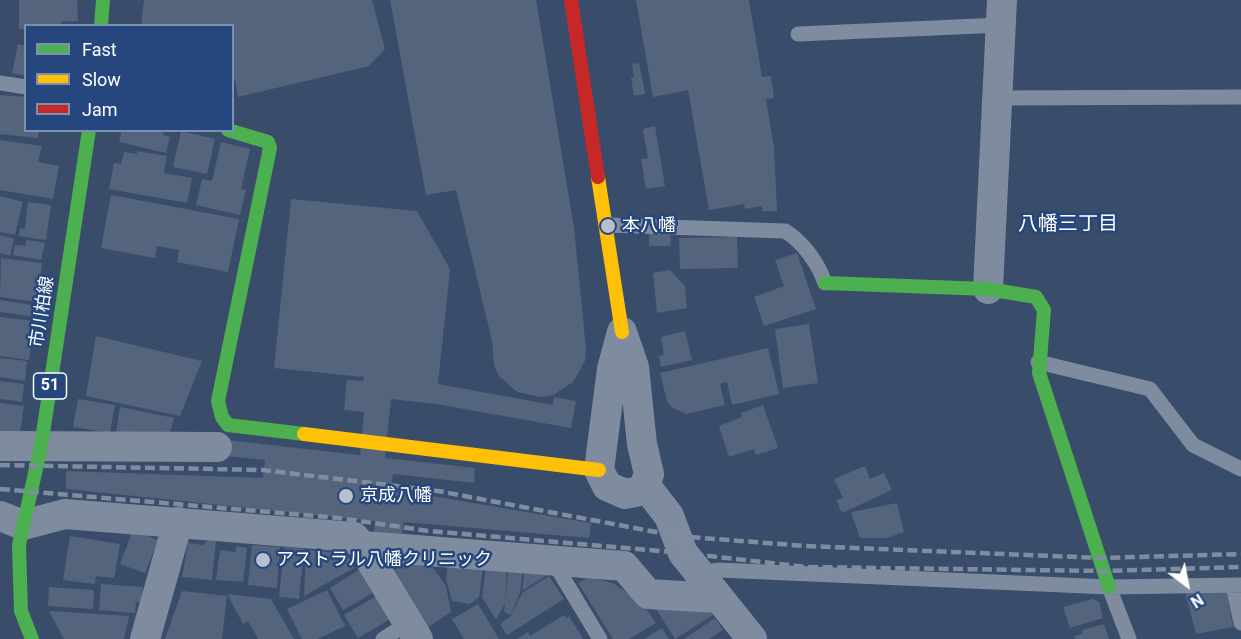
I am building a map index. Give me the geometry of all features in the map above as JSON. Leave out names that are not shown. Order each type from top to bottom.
[{"type":"street","points":[[101,24],[103,0]]},
{"type":"street","points":[[571,0],[622,332],[634,367],[642,444],[648,474],[645,485],[640,491],[625,494],[607,486],[599,470],[612,369],[622,332]]},
{"type":"street","points":[[988,289],[1001,13]]},
{"type":"street","name":"市川柏線","points":[[32,639],[21,611],[18,580],[19,545],[11,521],[41,446],[89,132]]},
{"type":"street","points":[[234,132],[268,142],[270,148],[218,401],[222,417],[228,425],[599,470]]},
{"type":"street","points":[[825,283],[988,289],[1036,297],[1044,310],[1038,362],[1039,373],[1109,587]]},
{"type":"street","points":[[0,446],[217,447]]},
{"type":"street","points":[[645,485],[669,516],[683,553],[752,639]]},
{"type":"street","points":[[11,521],[65,514],[354,537],[362,546],[413,631]]},
{"type":"street","points":[[145,639],[178,522]]},
{"type":"street","points":[[362,546],[624,566],[648,594],[718,598]]},
{"type":"lane","points":[[798,34],[1001,13]]},
{"type":"lane","points":[[0,83],[24,87]]},
{"type":"lane","points":[[997,98],[1241,97]]},
{"type":"lane","points":[[606,225],[785,231],[798,239],[822,273],[825,283]]},
{"type":"lane","points":[[1038,362],[1150,389],[1193,445],[1241,469]]},
{"type":"lane","points":[[553,561],[600,639]]},
{"type":"lane","points":[[698,573],[719,570],[1109,587],[1237,586],[1241,623]]},
{"type":"lane","points":[[1109,587],[1129,639]]},
{"type":"lane","points":[[383,639],[413,631]]},
{"type":"building","points":[[19,0],[77,0],[78,21],[61,22],[61,24],[24,24],[24,29],[19,29]]},
{"type":"building","points":[[144,0],[372,0],[385,49],[369,66],[238,97],[234,80],[234,24],[141,24]]},
{"type":"building","points":[[390,0],[536,0],[574,228],[586,349],[585,361],[573,382],[553,395],[541,397],[517,392],[499,376],[494,365],[492,341],[456,190],[426,195]]},
{"type":"building","points":[[636,0],[749,0],[762,77],[771,76],[774,98],[766,99],[774,148],[777,211],[762,211],[762,206],[745,209],[744,204],[709,210],[688,90],[653,97]]},
{"type":"building","points":[[18,44],[24,46],[24,76],[12,73]]},
{"type":"building","points":[[639,63],[645,94],[634,96],[631,78],[634,77],[632,64]]},
{"type":"building","points":[[0,95],[24,97],[24,132],[39,132],[38,138],[0,134]]},
{"type":"building","points":[[655,126],[665,186],[646,189],[641,159],[648,158],[643,129]]},
{"type":"building","points":[[122,132],[164,132],[163,135],[170,137],[166,153],[119,142]]},
{"type":"building","points":[[181,132],[215,139],[207,174],[173,167]]},
{"type":"building","points":[[0,140],[42,146],[38,162],[59,166],[53,199],[0,190]]},
{"type":"building","points":[[221,142],[250,149],[241,189],[246,190],[240,215],[196,205],[202,179],[212,181]]},
{"type":"building","points":[[137,151],[167,156],[164,173],[192,178],[187,203],[109,189],[114,163],[121,164],[124,152],[137,154]]},
{"type":"building","points":[[111,195],[239,219],[228,272],[177,262],[179,250],[157,246],[155,258],[101,248]]},
{"type":"building","points":[[0,196],[23,202],[15,235],[0,232]]},
{"type":"building","points":[[291,199],[417,211],[450,269],[438,384],[553,405],[554,397],[576,401],[571,428],[436,404],[391,399],[385,458],[475,468],[474,483],[393,474],[391,489],[591,523],[589,538],[404,522],[402,533],[449,538],[373,539],[375,521],[66,489],[66,471],[263,478],[265,460],[216,455],[218,439],[360,455],[364,412],[344,410],[347,380],[363,381],[364,377],[274,368]]},
{"type":"building","points":[[28,202],[51,205],[46,240],[19,236],[20,228],[25,229]]},
{"type":"building","points":[[670,233],[671,246],[649,246],[649,234]]},
{"type":"building","points":[[0,235],[14,239],[10,256],[0,253]]},
{"type":"building","points":[[737,237],[738,268],[680,269],[679,238]]},
{"type":"building","points":[[27,240],[45,243],[41,260],[13,255],[15,245],[25,246]]},
{"type":"building","points":[[797,253],[816,309],[764,326],[754,297],[784,286],[775,260]]},
{"type":"building","points":[[1,258],[42,263],[37,302],[0,297]]},
{"type":"building","points":[[670,270],[685,286],[687,308],[657,313],[653,273]]},
{"type":"building","points":[[0,300],[38,306],[36,317],[0,312]]},
{"type":"building","points":[[0,317],[35,321],[29,360],[0,356]]},
{"type":"building","points":[[809,324],[818,383],[783,388],[775,329]]},
{"type":"building","points":[[685,331],[692,360],[661,367],[659,356],[664,355],[661,337]]},
{"type":"building","points":[[96,336],[202,361],[180,416],[86,396]]},
{"type":"building","points":[[768,348],[779,394],[732,405],[727,382],[720,384],[725,405],[686,414],[671,407],[667,401],[660,373]]},
{"type":"building","points":[[0,358],[27,361],[25,381],[0,377]]},
{"type":"building","points":[[0,381],[24,384],[22,402],[0,399]]},
{"type":"building","points":[[78,399],[115,405],[110,433],[73,427]]},
{"type":"building","points":[[0,403],[24,406],[20,432],[0,432]]},
{"type":"building","points":[[763,405],[778,448],[756,455],[754,449],[729,457],[719,426],[742,417],[741,413]]},
{"type":"building","points":[[120,407],[174,418],[169,435],[116,434]]},
{"type":"building","points":[[865,466],[870,479],[884,473],[892,490],[842,513],[836,500],[843,498],[834,479]]},
{"type":"building","points":[[897,503],[904,532],[887,538],[860,538],[851,512]]},
{"type":"building","points":[[133,530],[158,540],[145,573],[120,564]]},
{"type":"building","points":[[70,536],[120,544],[114,578],[96,576],[95,584],[63,580]]},
{"type":"building","points":[[208,540],[216,541],[212,580],[182,577],[188,543],[202,545]]},
{"type":"building","points":[[252,545],[280,547],[277,588],[248,585]]},
{"type":"building","points":[[236,546],[247,548],[243,582],[216,580],[220,550],[236,552]]},
{"type":"building","points":[[284,547],[304,549],[299,599],[279,597]]},
{"type":"building","points":[[306,550],[347,554],[354,568],[304,596]]},
{"type":"building","points":[[448,563],[483,568],[479,597],[470,604],[452,601],[446,579]]},
{"type":"building","points":[[412,564],[434,569],[446,586],[451,612],[428,627],[392,572],[403,565],[405,569]]},
{"type":"building","points":[[486,566],[507,567],[505,603],[496,620],[482,597]]},
{"type":"building","points":[[509,566],[523,568],[520,593],[511,615],[504,612]]},
{"type":"building","points":[[362,568],[376,591],[343,610],[330,588]]},
{"type":"building","points":[[525,568],[547,575],[522,591]]},
{"type":"building","points":[[549,576],[564,599],[507,635],[500,624],[511,616],[522,593]]},
{"type":"building","points":[[589,577],[613,583],[642,603],[656,623],[629,639],[613,639],[578,583]]},
{"type":"building","points":[[101,584],[143,587],[142,602],[136,602],[135,613],[99,610]]},
{"type":"building","points":[[49,587],[94,590],[93,609],[48,606]]},
{"type":"building","points":[[1226,589],[1233,627],[1196,634],[1185,592]]},
{"type":"building","points":[[327,590],[345,626],[318,639],[302,639],[287,609]]},
{"type":"building","points":[[182,591],[227,596],[222,639],[165,639]]},
{"type":"building","points":[[227,594],[271,599],[294,639],[258,639],[248,621],[243,624]]},
{"type":"building","points":[[378,595],[392,618],[358,638],[344,615]]},
{"type":"building","points":[[1093,599],[1099,602],[1103,618],[1070,628],[1063,607]]},
{"type":"building","points":[[478,604],[499,639],[464,639],[452,619]]},
{"type":"building","points":[[654,606],[705,606],[713,615],[675,639]]},
{"type":"building","points":[[49,611],[129,616],[124,639],[64,639]]},
{"type":"building","points":[[564,615],[566,618],[569,616],[583,639],[517,639],[528,632],[530,636]]},
{"type":"building","points":[[715,618],[723,630],[709,639],[684,639]]},
{"type":"building","points":[[1104,624],[1109,639],[1075,639],[1074,636],[1082,634],[1082,630]]},
{"type":"building","points":[[662,628],[669,639],[644,639]]},
{"type":"railway","points":[[0,465],[263,470],[438,491],[677,536],[806,546],[1101,558],[1241,554]]},
{"type":"railway","points":[[0,489],[339,518],[429,531],[683,553],[806,567],[1104,571],[1241,567]]},
{"type":"traffic: fast","points":[[101,24],[103,0]]},
{"type":"traffic: fast","points":[[32,639],[21,611],[19,545],[41,446],[89,132]]},
{"type":"traffic: fast","points":[[234,132],[268,142],[270,148],[218,401],[222,417],[228,425],[304,434]]},
{"type":"traffic: fast","points":[[825,283],[988,289],[1036,297],[1044,310],[1039,373],[1109,587]]},
{"type":"traffic: slow","points":[[598,177],[622,332]]},
{"type":"traffic: slow","points":[[304,434],[599,470]]},
{"type":"traffic: jam","points":[[571,0],[598,177]]},
{"type":"place","name":"本八幡","points":[[608,226]]},
{"type":"place","name":"京成八幡","points":[[346,496]]},
{"type":"place","name":"アストラル八幡クリニック","points":[[263,560]]},
{"type":"district","name":"八幡三丁目","points":[[1068,225]]}]
